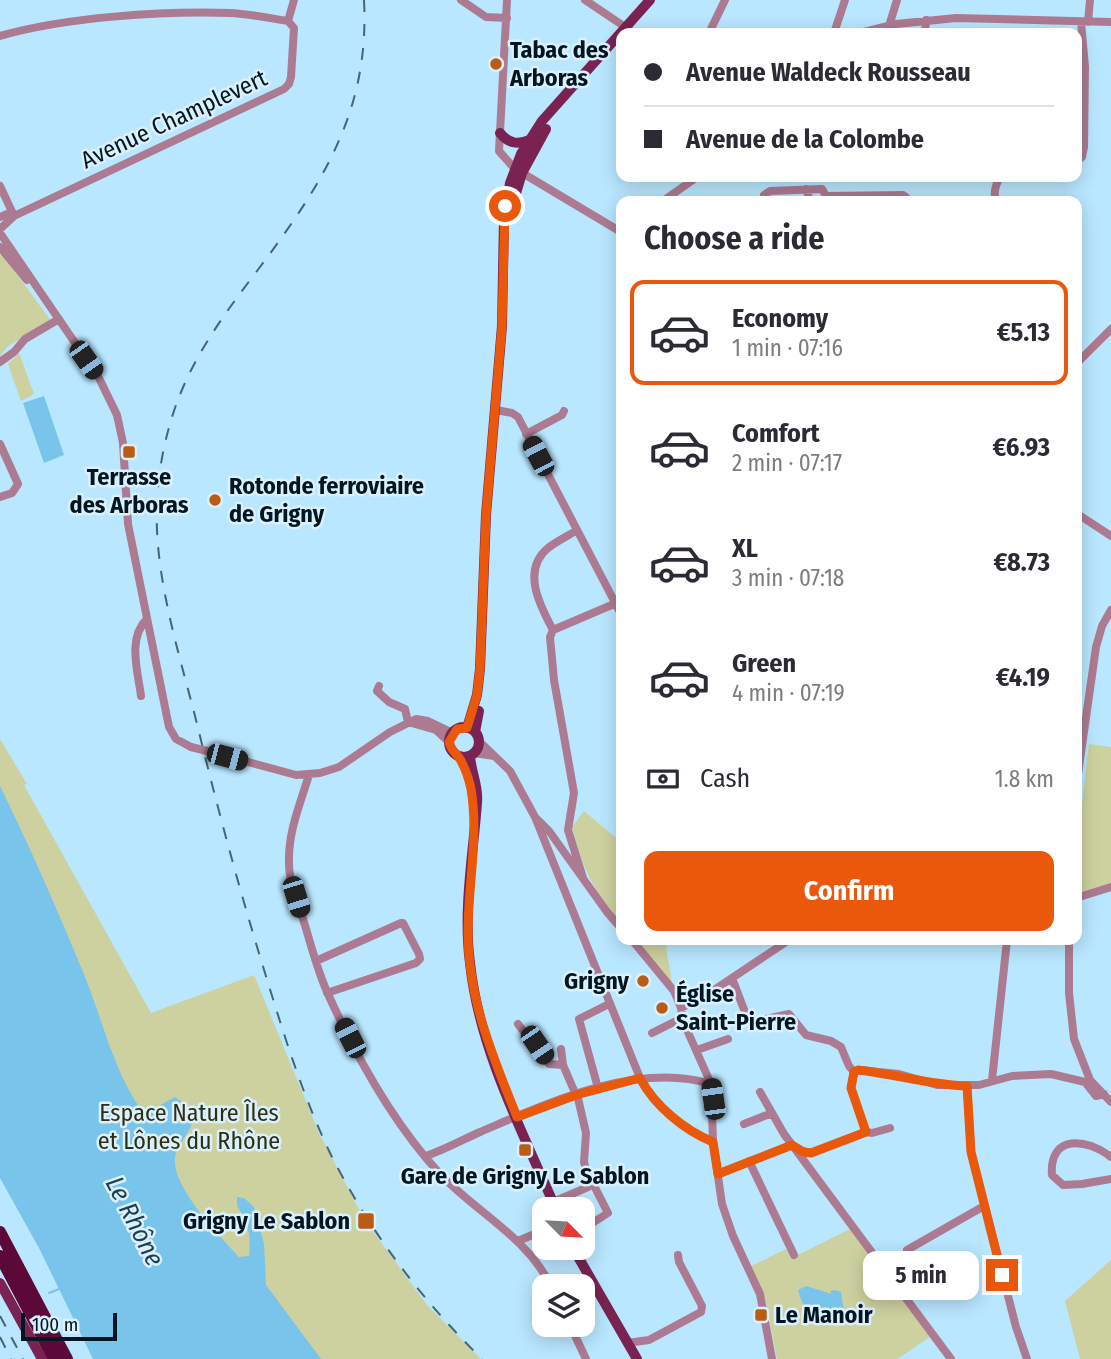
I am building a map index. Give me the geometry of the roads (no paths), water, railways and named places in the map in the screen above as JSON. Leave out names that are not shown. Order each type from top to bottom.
[{"type":"highway","points":[[0,1232],[67,1359]]},
{"type":"highway","points":[[0,1256],[54,1359]]},
{"type":"main road","points":[[632,28],[650,0]]},
{"type":"main road","points":[[633,28],[659,0]]},
{"type":"main road","points":[[550,1197],[497,1070],[479,1015],[470,963],[468,907],[478,801],[472,755],[483,687],[486,578],[502,326],[504,219],[531,139],[555,106],[616,45]]},
{"type":"main road","points":[[518,171],[549,123],[616,48]]},
{"type":"main road","points":[[500,133],[505,139],[515,143],[521,144],[531,139]]},
{"type":"main road","points":[[474,734],[461,728],[451,737],[451,750],[458,756],[468,776],[474,825]]},
{"type":"main road","points":[[458,756],[472,755]]},
{"type":"main road","points":[[580,1260],[636,1357]]},
{"type":"main road","points":[[0,1283],[42,1359]]},
{"type":"street","points":[[0,36],[22,29],[95,19],[164,14],[231,13],[288,20],[294,0]]},
{"type":"street","points":[[461,0],[486,17],[507,18]]},
{"type":"street","points":[[507,0],[499,151],[518,171],[616,229]]},
{"type":"street","points":[[585,0],[626,28]]},
{"type":"street","points":[[711,28],[725,0]]},
{"type":"street","points":[[836,28],[845,0]]},
{"type":"street","points":[[889,26],[897,0]]},
{"type":"street","points":[[1082,157],[1084,22],[1090,0]]},
{"type":"street","points":[[881,28],[926,20],[967,18],[1111,22]]},
{"type":"street","name":"Avenue Champlevert","points":[[14,216],[284,89],[291,77],[294,28],[288,20]]},
{"type":"street","points":[[925,28],[926,20]]},
{"type":"street","points":[[670,196],[690,182]]},
{"type":"street","points":[[0,186],[14,216]]},
{"type":"street","points":[[806,189],[808,196]]},
{"type":"street","points":[[764,195],[770,191],[822,189],[826,196],[904,196]]},
{"type":"street","points":[[0,217],[7,214],[14,216]]},
{"type":"street","points":[[14,216],[0,231],[49,306]]},
{"type":"street","points":[[0,247],[59,319],[99,378],[117,415],[123,443],[128,524],[169,727],[176,739],[191,747],[291,774],[309,775],[339,767],[416,719],[424,720],[451,737]]},
{"type":"street","points":[[0,362],[14,352],[24,339],[59,319]]},
{"type":"street","points":[[1082,357],[1111,329]]},
{"type":"street","points":[[498,410],[518,417],[577,530],[616,597]]},
{"type":"street","points":[[527,434],[562,415],[564,411]]},
{"type":"street","points":[[0,444],[18,484],[12,493],[0,497]]},
{"type":"street","points":[[1082,517],[1111,536]]},
{"type":"street","points":[[553,630],[533,581],[535,569],[547,549],[577,530]]},
{"type":"street","points":[[583,878],[568,830],[574,793],[554,680],[550,637],[553,630],[616,603]]},
{"type":"street","points":[[1082,746],[1096,647],[1102,626],[1111,610]]},
{"type":"street","points":[[141,696],[135,639],[139,626],[147,619]]},
{"type":"street","points":[[379,686],[377,691],[381,696],[405,709],[408,722]]},
{"type":"street","points":[[474,734],[510,771],[535,817],[640,1078],[657,1104],[703,1138],[713,1142]]},
{"type":"street","points":[[472,755],[494,756]]},
{"type":"street","points":[[309,775],[294,824],[289,864],[291,884],[327,993],[369,1075],[426,1156],[441,1175],[518,1241],[545,1274]]},
{"type":"street","points":[[535,817],[549,831],[616,921]]},
{"type":"street","points":[[1082,896],[1111,887]]},
{"type":"street","points":[[316,961],[401,923],[419,954],[420,958],[416,963],[327,993]]},
{"type":"street","points":[[636,945],[674,991],[682,1018],[711,1084],[713,1142],[722,1204],[733,1236],[760,1294],[772,1359]]},
{"type":"street","points":[[681,1008],[733,978],[782,945]]},
{"type":"street","points":[[992,1080],[1006,945]]},
{"type":"street","points":[[1069,945],[1069,993],[1074,1039],[1090,1080],[1111,1102]]},
{"type":"street","points":[[733,978],[748,1020],[789,1014],[806,1035],[836,1043],[841,1047],[854,1072]]},
{"type":"street","points":[[598,1088],[579,1019],[610,1004]]},
{"type":"street","points":[[652,1033],[682,1018]]},
{"type":"street","points":[[518,1024],[549,1064],[563,1065]]},
{"type":"street","points":[[697,1050],[728,1039]]},
{"type":"street","points":[[561,1049],[563,1065],[576,1094],[586,1133],[586,1170],[608,1213],[595,1221]]},
{"type":"street","points":[[854,1072],[858,1070],[899,1074],[937,1085],[967,1086],[1012,1076],[1051,1074],[1085,1082],[1096,1096],[1104,1094]]},
{"type":"street","points":[[854,1072],[851,1088],[866,1132]]},
{"type":"street","points":[[426,1156],[517,1117],[598,1088],[640,1078],[673,1077],[711,1084]]},
{"type":"street","points":[[967,1086],[969,1139],[984,1206],[1027,1359]]},
{"type":"street","points":[[760,1092],[792,1145],[951,1359]]},
{"type":"street","points":[[744,1124],[772,1113]]},
{"type":"street","points":[[792,1145],[803,1152],[811,1153],[866,1132],[890,1128]]},
{"type":"street","points":[[1111,1157],[1094,1147],[1069,1143],[1058,1149],[1052,1157],[1052,1175],[1063,1185],[1111,1179]]},
{"type":"street","points":[[718,1174],[792,1145]]},
{"type":"street","points":[[749,1161],[793,1255]]},
{"type":"street","points":[[570,1197],[588,1187]]},
{"type":"street","points":[[907,1250],[984,1206]]},
{"type":"street","points":[[518,1241],[532,1235]]},
{"type":"street","points":[[627,1343],[649,1340],[701,1312],[702,1307],[678,1255]]},
{"type":"street","points":[[576,1337],[586,1359]]},
{"type":"street","points":[[636,1357],[649,1340]]},
{"type":"water","points":[[44,396],[64,455],[44,463],[23,403]]},
{"type":"water","name":"Le Rhône","points":[[0,786],[64,926],[116,1063],[133,1098],[144,1114],[175,1097],[192,1109],[191,1127],[176,1153],[175,1165],[179,1179],[208,1223],[239,1257],[249,1256],[250,1242],[247,1224],[237,1206],[237,1197],[244,1198],[253,1206],[264,1244],[266,1285],[321,1359],[93,1359],[39,1248],[0,1178]]},
{"type":"water","points":[[806,1286],[832,1294],[830,1291],[841,1292],[844,1313],[851,1323],[824,1320],[811,1315],[806,1310],[798,1290]]},
{"type":"waterway","points":[[49,1293],[59,1289]]},
{"type":"railway","points":[[364,0],[364,40],[359,78],[350,113],[337,146],[302,209],[211,335],[176,405],[163,451],[158,483],[159,555],[173,630],[230,851],[279,1019],[312,1111],[331,1155],[380,1238],[438,1313],[482,1359]]},
{"type":"railway","points":[[0,1316],[23,1359]]},
{"type":"railway","points":[[0,1337],[11,1359]]},
{"type":"place","name":"Tabac des Arboras","points":[[496,64]]},
{"type":"place","name":"Terrasse des Arboras","points":[[129,452]]},
{"type":"place","name":"Rotonde ferroviaire de Grigny","points":[[215,500]]},
{"type":"place","name":"Grigny","points":[[643,981]]},
{"type":"place","name":"Église Saint-Pierre","points":[[662,1008]]},
{"type":"place","name":"Gare de Grigny Le Sablon","points":[[525,1150]]},
{"type":"place","name":"Grigny Le Sablon","points":[[366,1221]]},
{"type":"place","name":"Le Manoir","points":[[761,1315]]},
{"type":"park label","name":"Espace Nature Îles et Lônes du Rhône","points":[[189,1127]]}]
